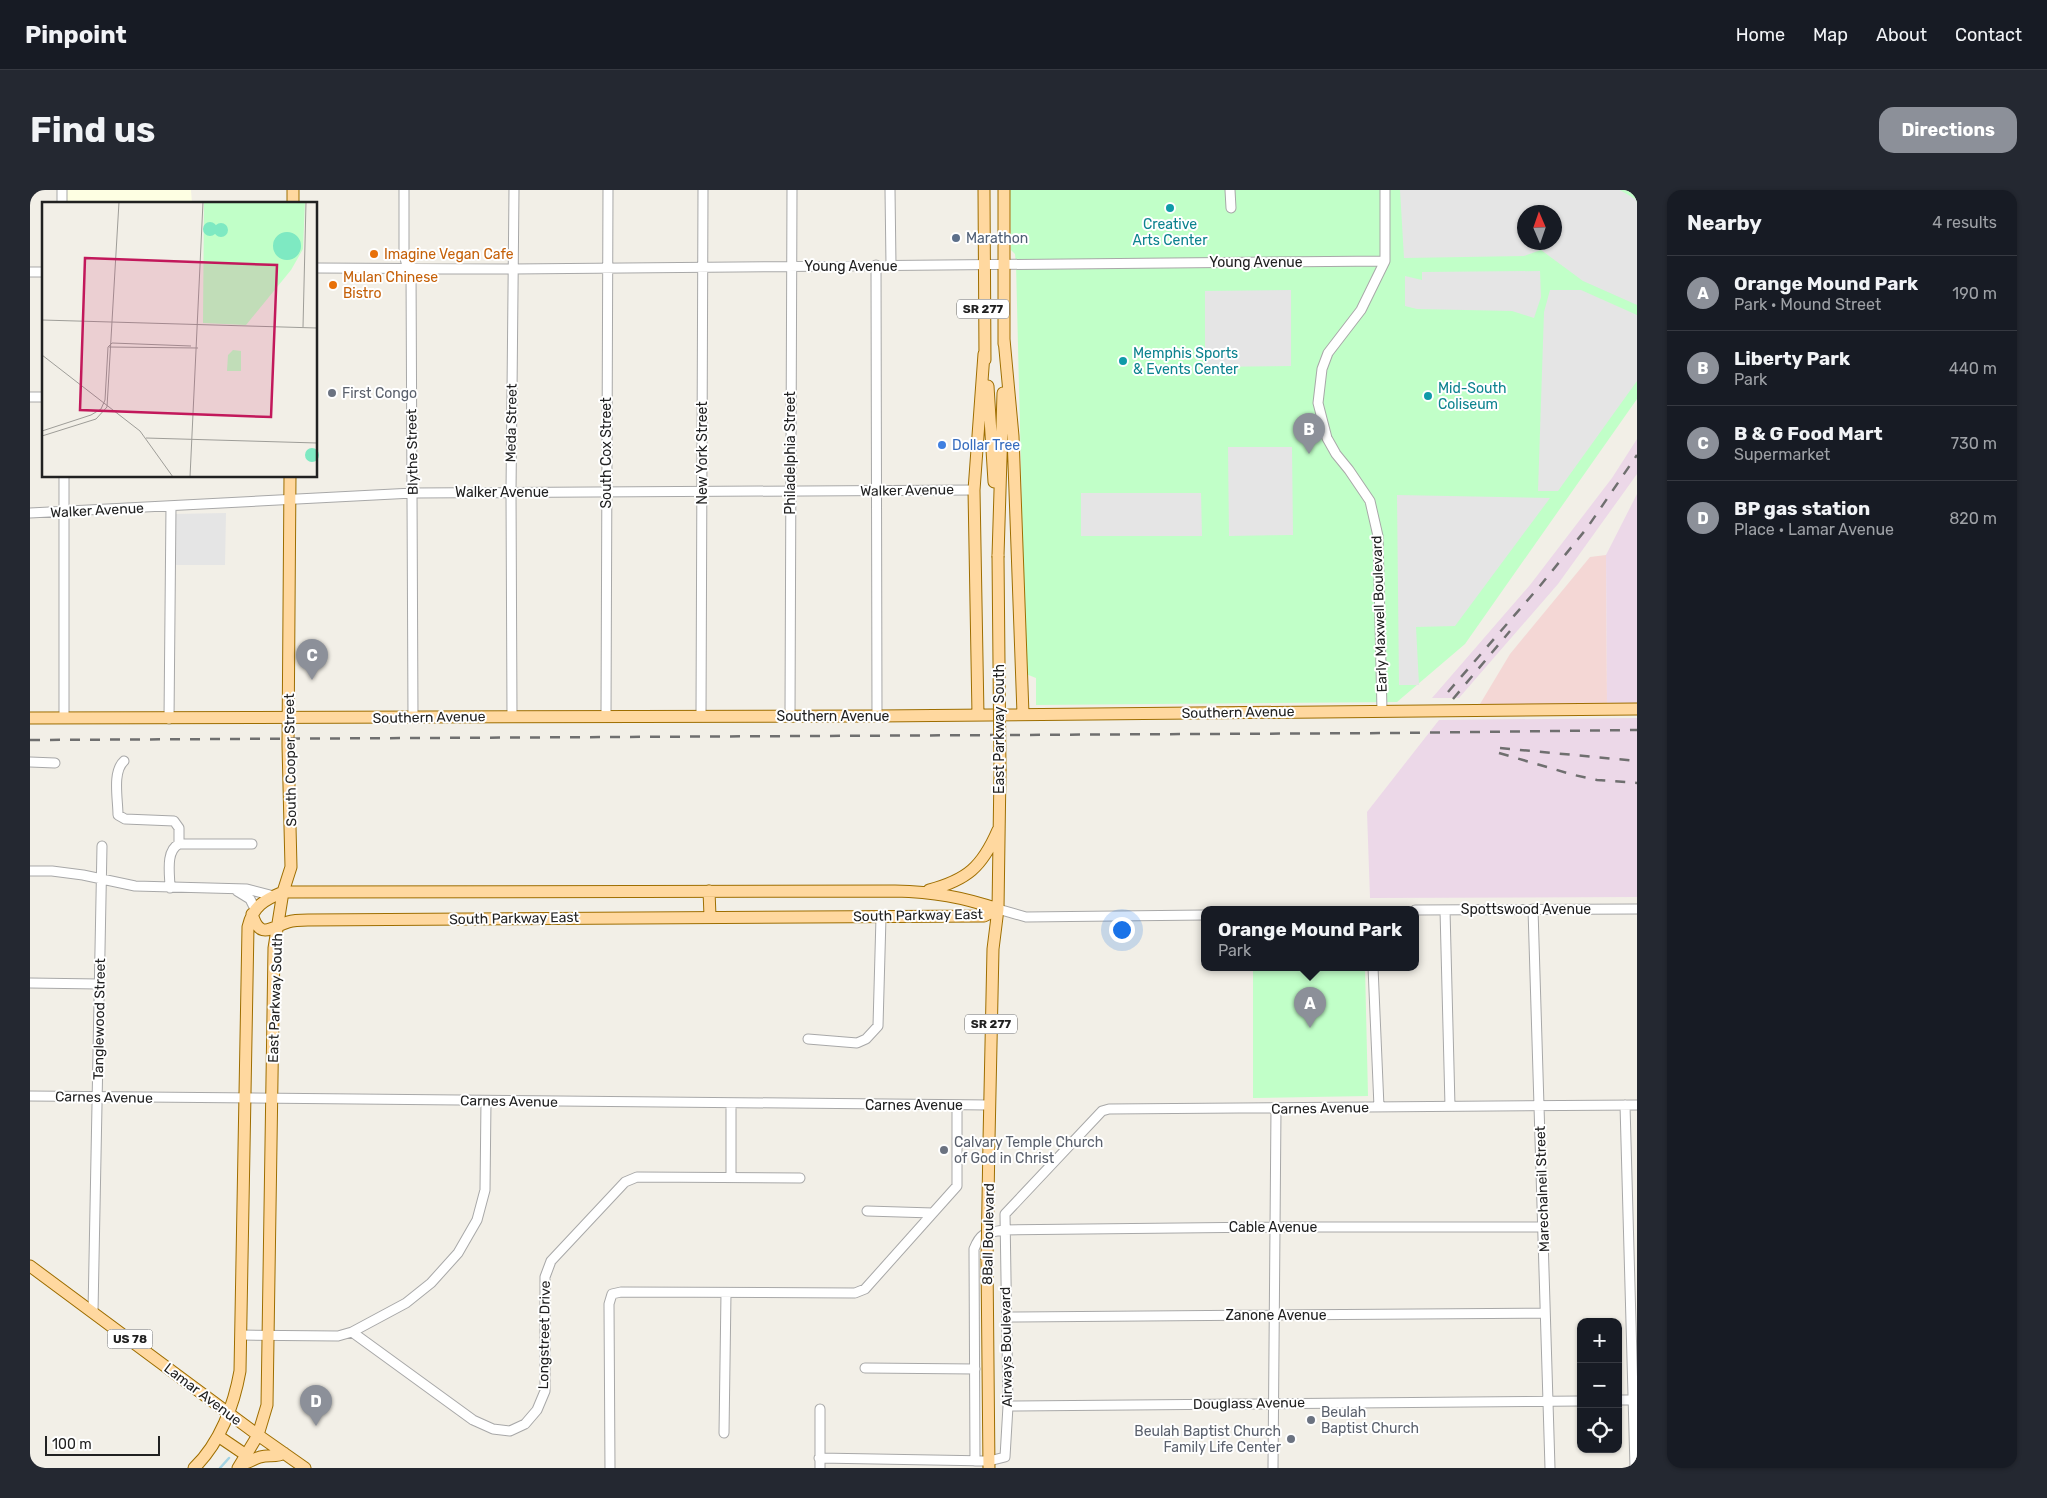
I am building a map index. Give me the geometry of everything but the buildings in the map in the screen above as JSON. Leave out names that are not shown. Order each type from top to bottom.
[{"type":"main road","name":"East Parkway South","points":[[984,190],[984,354],[988,384],[998,552]]},
{"type":"main road","name":"East Parkway South","points":[[998,910],[1000,771],[998,552],[1004,339],[1004,190]]},
{"type":"main road","points":[[1004,339],[1013,436],[1023,714]]},
{"type":"main road","points":[[978,715],[974,490],[984,354]]},
{"type":"main road","name":"South Cooper Street","points":[[279,894],[291,867],[289,719],[290,478]]},
{"type":"main road","name":"Southern Avenue","points":[[30,718],[289,719],[512,716],[877,716],[1637,709]]},
{"type":"main road","points":[[924,892],[953,882],[974,870],[984,858],[1000,824]]},
{"type":"main road","points":[[709,891],[710,916]]},
{"type":"main road","name":"South Parkway East","points":[[279,894],[709,891],[924,892],[965,898],[998,910]]},
{"type":"main road","name":"East Parkway South","points":[[258,1436],[266,1405],[269,1335],[274,948],[278,927],[279,894]]},
{"type":"main road","points":[[253,912],[279,894]]},
{"type":"main road","name":"South Parkway East","points":[[253,912],[254,924],[266,931],[289,921],[308,920],[710,916],[984,916],[998,910]]},
{"type":"main road","name":"8Ball Boulevard","points":[[989,1464],[987,1260],[989,1105],[993,949],[998,910]]},
{"type":"main road","name":"East Parkway South","points":[[229,1413],[240,1371],[247,960],[248,928],[253,912]]},
{"type":"main road","name":"Lamar Avenue","points":[[30,1266],[258,1436],[305,1468]]},
{"type":"main road","points":[[194,1468],[218,1436],[229,1413]]},
{"type":"main road","points":[[218,1436],[242,1462],[249,1463],[262,1456],[278,1457],[284,1453]]},
{"type":"main road","points":[[242,1462],[258,1436]]},
{"type":"street","name":"Blythe Street","points":[[404,190],[404,255],[411,269],[413,717]]},
{"type":"street","name":"Meda Street","points":[[512,716],[510,492],[514,190]]},
{"type":"street","name":"South Cox Street","points":[[606,716],[608,190]]},
{"type":"street","name":"New York Street","points":[[701,716],[703,190]]},
{"type":"street","name":"Philadelphia Street","points":[[790,716],[792,190]]},
{"type":"street","points":[[890,190],[891,265]]},
{"type":"street","points":[[1230,190],[1231,208]]},
{"type":"street","name":"Early Maxwell Boulevard","points":[[1382,711],[1378,536],[1370,501],[1327,438],[1318,403],[1322,370],[1328,353],[1361,310],[1385,261],[1385,190]]},
{"type":"street","name":"Young Avenue","points":[[318,268],[513,269],[1385,261]]},
{"type":"street","points":[[876,265],[877,716]]},
{"type":"street","points":[[64,478],[64,718]]},
{"type":"street","name":"Walker Avenue","points":[[30,512],[289,500],[413,492],[974,490]]},
{"type":"street","points":[[169,719],[171,506]]},
{"type":"street","points":[[124,761],[119,766],[117,774],[118,815],[125,819],[174,821],[179,828],[179,844]]},
{"type":"street","points":[[30,762],[55,762]]},
{"type":"street","points":[[170,888],[171,853],[174,846],[179,844],[252,844]]},
{"type":"street","name":"Tanglewood Street","points":[[93,1312],[102,846]]},
{"type":"street","points":[[30,871],[68,873],[135,886],[247,890],[279,894]]},
{"type":"street","points":[[234,890],[243,893],[250,899],[253,912]]},
{"type":"street","name":"Marechalneil Street","points":[[1534,909],[1550,1468]]},
{"type":"street","name":"Spottswood Avenue","points":[[1419,910],[1637,909]]},
{"type":"street","points":[[998,910],[1026,916],[1201,915]]},
{"type":"street","points":[[1445,910],[1450,1106]]},
{"type":"street","points":[[808,1039],[857,1043],[866,1038],[878,1026],[881,917]]},
{"type":"street","points":[[1373,971],[1379,1108]]},
{"type":"street","points":[[30,983],[99,984]]},
{"type":"street","name":"Carnes Avenue","points":[[30,1096],[989,1105]]},
{"type":"street","points":[[241,1335],[338,1336],[352,1332],[406,1303],[431,1283],[458,1253],[477,1220],[485,1190],[486,1100]]},
{"type":"street","points":[[731,1177],[732,1104]]},
{"type":"street","points":[[1625,1105],[1635,1400],[1635,1468]]},
{"type":"street","name":"Carnes Avenue","points":[[1004,1230],[1005,1214],[1102,1111],[1109,1109],[1637,1105]]},
{"type":"street","points":[[610,1468],[609,1304],[612,1294],[621,1292],[855,1293],[865,1289],[957,1186],[957,1106]]},
{"type":"street","points":[[1274,1468],[1276,1109]]},
{"type":"street","name":"Longstreet Drive","points":[[352,1332],[473,1420],[493,1430],[510,1431],[525,1424],[537,1410],[545,1391],[545,1277],[551,1261],[625,1182],[638,1177],[800,1178]]},
{"type":"street","points":[[867,1211],[932,1213]]},
{"type":"street","name":"Cable Avenue","points":[[1004,1230],[1543,1227]]},
{"type":"street","points":[[975,1461],[974,1249],[978,1239],[983,1234],[1004,1230]]},
{"type":"street","name":"Airways Boulevard","points":[[989,1464],[1006,1457],[1008,1406],[1004,1230]]},
{"type":"street","points":[[724,1433],[726,1293]]},
{"type":"street","name":"Zanone Avenue","points":[[1007,1317],[1545,1313]]},
{"type":"street","points":[[865,1368],[975,1369]]},
{"type":"street","points":[[1622,1400],[1635,1400]]},
{"type":"street","name":"Douglass Avenue","points":[[1008,1406],[1577,1401]]},
{"type":"street","points":[[820,1409],[820,1463],[901,1464],[975,1461],[989,1464]]},
{"type":"shaded area","points":[[66,190],[191,190],[192,202],[65,202]]},
{"type":"shaded area","points":[[1400,190],[1620,190],[1637,200],[1637,305],[1583,281],[1541,250],[1524,256],[1404,258]]},
{"type":"shaded area","points":[[1540,271],[1541,297],[1534,318],[1512,311],[1417,309],[1405,306],[1405,276],[1422,280],[1422,272]]},
{"type":"shaded area","points":[[1291,290],[1291,366],[1205,367],[1205,291]]},
{"type":"shaded area","points":[[1550,290],[1581,290],[1637,315],[1637,381],[1558,491],[1538,491],[1544,312]]},
{"type":"shaded area","points":[[1637,439],[1637,474],[1558,584],[1459,698],[1432,698],[1530,585],[1612,478]]},
{"type":"shaded area","points":[[1228,447],[1292,447],[1293,535],[1229,536]]},
{"type":"shaded area","points":[[1081,493],[1201,493],[1202,536],[1081,536]]},
{"type":"shaded area","points":[[1637,494],[1637,705],[1607,706],[1606,555]]},
{"type":"shaded area","points":[[1397,495],[1550,498],[1455,626],[1416,627],[1419,685],[1399,685]]},
{"type":"shaded area","points":[[226,513],[225,565],[173,565],[173,514]]},
{"type":"shaded area","points":[[1606,555],[1607,706],[1500,707],[1480,704],[1510,654],[1590,557]]},
{"type":"shaded area","points":[[1637,718],[1637,897],[1370,898],[1367,812],[1439,720]]},
{"type":"green space","points":[[1010,190],[1637,190],[1637,399],[1465,644],[1397,702],[1036,705],[1036,678],[1026,674],[1015,254],[1011,250]]},
{"type":"green space","points":[[1253,971],[1365,971],[1368,1096],[1253,1098]]},
{"type":"waterway","points":[[220,1468],[229,1458]]},
{"type":"railway","points":[[1448,692],[1539,587],[1587,528],[1637,455]]},
{"type":"railway","points":[[1453,699],[1510,631]]},
{"type":"railway","points":[[30,740],[1396,733],[1637,730]]},
{"type":"railway","points":[[1500,748],[1637,761]]},
{"type":"railway","points":[[1499,753],[1574,775],[1597,780],[1637,783]]},
{"type":"place","name":"Creative Arts Center","points":[[1170,208]]},
{"type":"place","name":"Marathon","points":[[956,238]]},
{"type":"place","name":"Imagine Vegan Cafe","points":[[374,254]]},
{"type":"place","name":"Mulan Chinese Bistro","points":[[333,285]]},
{"type":"place","name":"Memphis Sports & Events Center","points":[[1123,361]]},
{"type":"place","name":"First Congo","points":[[332,393]]},
{"type":"place","name":"Mid-South Coliseum","points":[[1428,396]]},
{"type":"place","name":"Dollar Tree","points":[[942,445]]},
{"type":"place","name":"Liberty Park","points":[[1309,454]]},
{"type":"place","name":"B & G Food Mart","points":[[312,680]]},
{"type":"place","name":"Orange Mound Park","points":[[1310,1028]]},
{"type":"place","name":"Calvary Temple Church of God in Christ","points":[[944,1150]]},
{"type":"place","name":"Beulah Baptist Church","points":[[1311,1420]]},
{"type":"place","name":"BP gas station","points":[[316,1426]]},
{"type":"place","name":"Beulah Baptist Church Family Life Center","points":[[1291,1439]]}]
